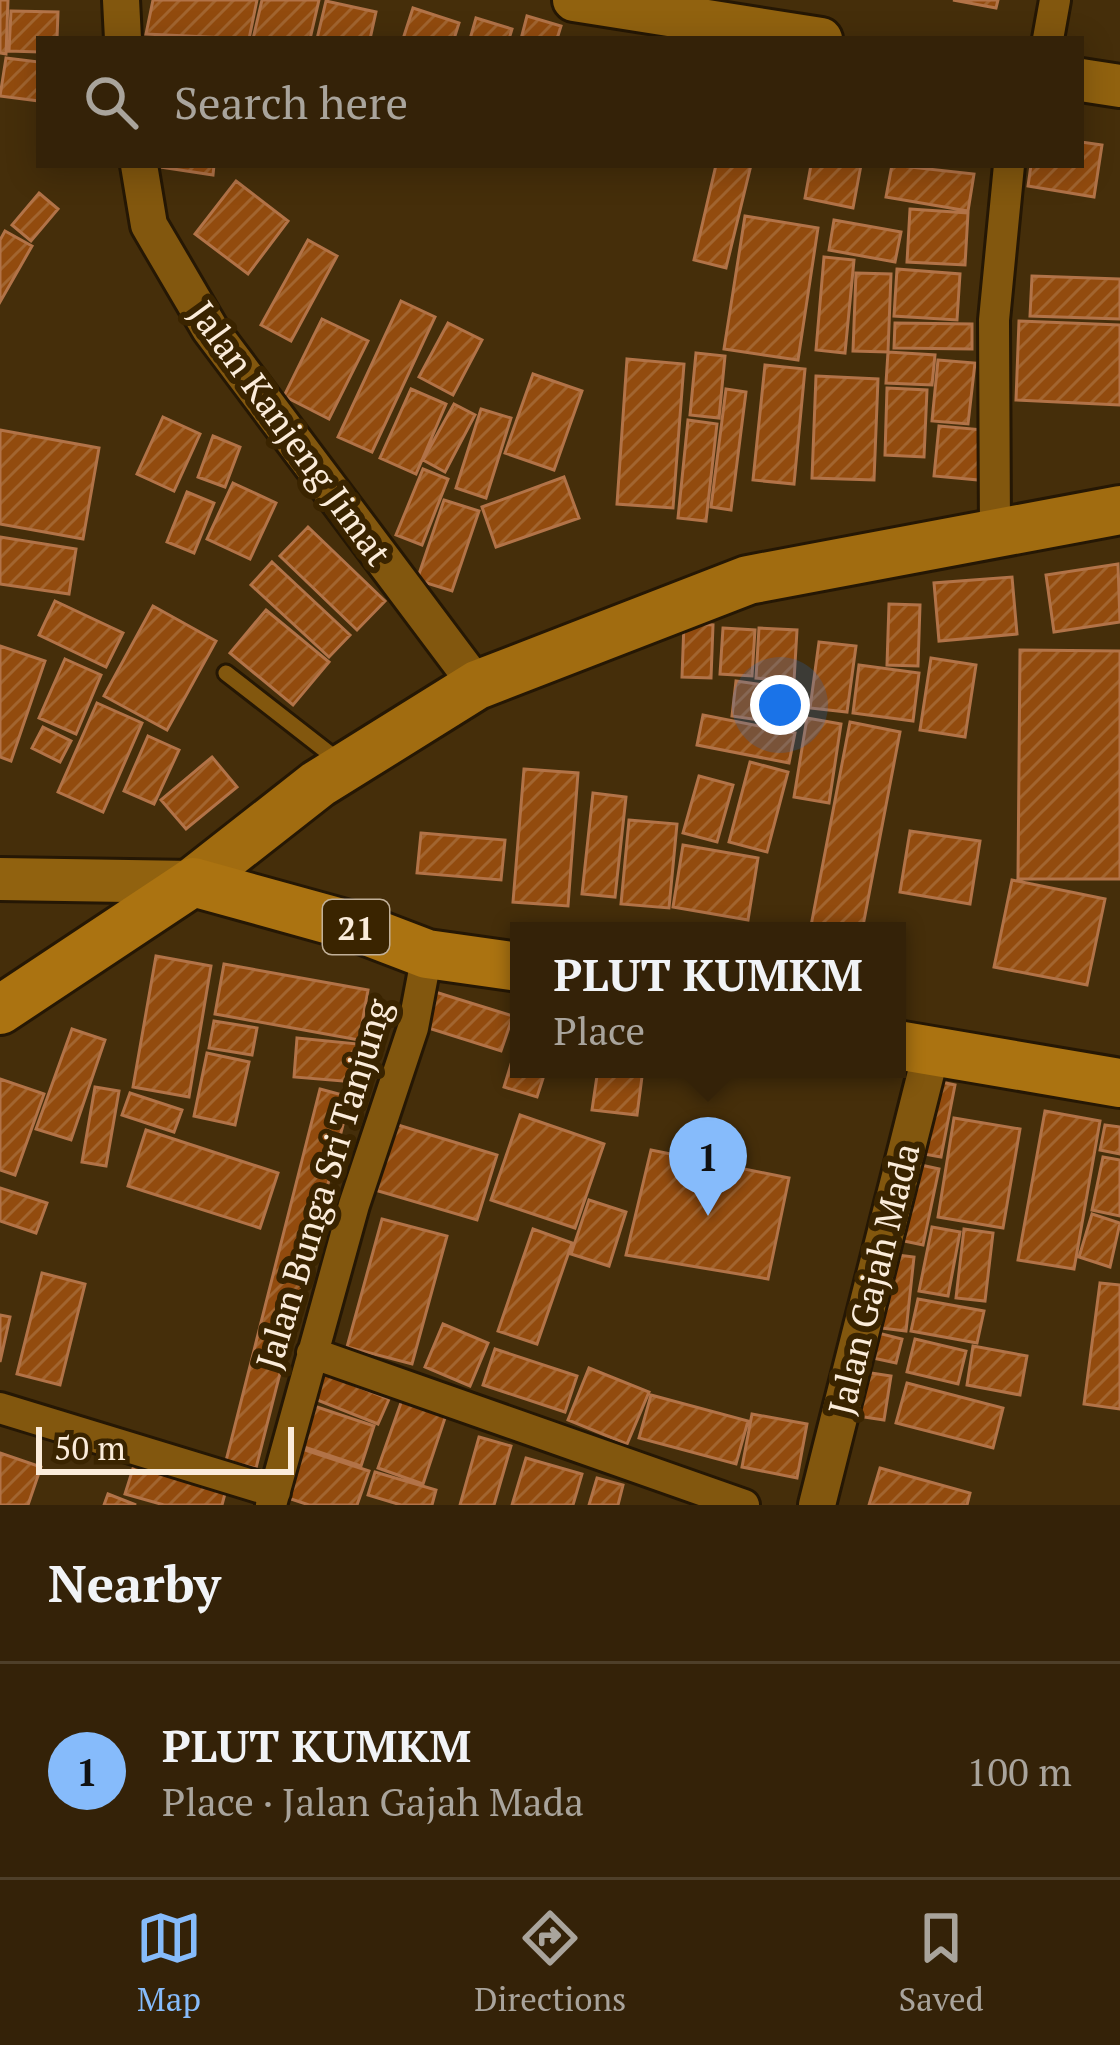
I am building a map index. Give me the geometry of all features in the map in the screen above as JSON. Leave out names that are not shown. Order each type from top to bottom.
[{"type":"highway","name":"21","points":[[193,882],[359,928],[428,954],[510,967]]},
{"type":"highway","points":[[0,1010],[193,882]]},
{"type":"highway","points":[[914,1049],[1120,1083]]},
{"type":"main road","points":[[593,2],[802,36]]},
{"type":"main road","points":[[1084,80],[1120,86]]},
{"type":"main road","points":[[0,879],[193,882],[346,766],[477,685],[748,580],[1120,510]]},
{"type":"street","points":[[121,0],[123,36]]},
{"type":"street","points":[[1049,36],[1055,0]]},
{"type":"street","name":"Jalan Kanjeng Jimat","points":[[140,168],[149,225],[210,329],[477,685]]},
{"type":"street","points":[[994,534],[994,320],[1009,168]]},
{"type":"street","name":"Jalan Bunga Sri Tanjung","points":[[273,1498],[312,1354],[413,1028],[428,954]]},
{"type":"street","name":"Jalan Gajah Mada","points":[[817,1505],[914,1049]]},
{"type":"street","points":[[312,1354],[744,1505]]},
{"type":"street","points":[[0,1408],[273,1498]]},
{"type":"lane","points":[[226,673],[346,766]]},
{"type":"building","points":[[0,0],[8,0],[6,54],[0,53]]},
{"type":"building","points":[[153,0],[257,0],[250,36],[146,34]]},
{"type":"building","points":[[262,0],[319,0],[311,36],[254,36]]},
{"type":"building","points":[[953,0],[998,0],[996,8]]},
{"type":"building","points":[[326,1],[376,12],[371,36],[318,36]]},
{"type":"building","points":[[413,8],[459,23],[455,36],[404,36]]},
{"type":"building","points":[[11,11],[58,12],[57,36],[36,36],[36,52],[9,51]]},
{"type":"building","points":[[527,16],[561,26],[558,36],[522,36]]},
{"type":"building","points":[[476,18],[512,29],[510,36],[471,36]]},
{"type":"building","points":[[6,58],[36,62],[36,101],[0,96]]},
{"type":"building","points":[[1084,142],[1102,145],[1094,197],[1028,186],[1031,168],[1084,168]]},
{"type":"building","points":[[167,168],[214,168],[213,175]]},
{"type":"building","points":[[715,168],[750,168],[726,268],[694,260]]},
{"type":"building","points":[[810,168],[860,168],[853,208],[805,198]]},
{"type":"building","points":[[891,168],[974,174],[968,211],[886,197]]},
{"type":"building","points":[[236,181],[288,221],[248,274],[195,234]]},
{"type":"building","points":[[39,193],[58,209],[31,241],[12,225]]},
{"type":"building","points":[[910,209],[968,213],[965,265],[907,262]]},
{"type":"building","points":[[745,216],[818,228],[798,360],[724,349]]},
{"type":"building","points":[[834,220],[901,232],[895,262],[829,250]]},
{"type":"building","points":[[5,231],[32,246],[0,302],[0,240]]},
{"type":"building","points":[[308,240],[337,256],[291,341],[261,325]]},
{"type":"building","points":[[824,257],[854,260],[845,353],[816,350]]},
{"type":"building","points":[[897,269],[960,274],[957,320],[894,316]]},
{"type":"building","points":[[856,273],[891,274],[888,352],[853,351]]},
{"type":"building","points":[[1032,276],[1120,279],[1120,319],[1030,316]]},
{"type":"building","points":[[401,301],[435,317],[372,452],[338,437]]},
{"type":"building","points":[[322,319],[368,341],[329,419],[284,396]]},
{"type":"building","points":[[1019,321],[1120,325],[1120,405],[1016,400]]},
{"type":"building","points":[[448,323],[482,340],[453,395],[419,377]]},
{"type":"building","points":[[895,323],[972,324],[972,349],[894,348]]},
{"type":"building","points":[[888,352],[935,355],[932,385],[886,383]]},
{"type":"building","points":[[696,353],[725,356],[719,418],[690,415]]},
{"type":"building","points":[[627,359],[684,364],[673,508],[617,504]]},
{"type":"building","points":[[938,360],[975,363],[968,424],[932,421]]},
{"type":"building","points":[[765,365],[805,369],[794,484],[753,480]]},
{"type":"building","points":[[533,374],[582,391],[554,470],[505,453]]},
{"type":"building","points":[[816,376],[878,379],[874,480],[812,478]]},
{"type":"building","points":[[887,388],[927,390],[924,457],[885,455]]},
{"type":"building","points":[[411,389],[446,404],[416,474],[380,458]]},
{"type":"building","points":[[726,389],[746,392],[731,510],[711,507]]},
{"type":"building","points":[[454,404],[475,415],[445,472],[423,460]]},
{"type":"building","points":[[481,409],[511,418],[486,498],[456,488]]},
{"type":"building","points":[[163,417],[200,434],[174,491],[137,474]]},
{"type":"building","points":[[688,420],[717,424],[706,521],[678,518]]},
{"type":"building","points":[[939,426],[984,430],[979,480],[934,476]]},
{"type":"building","points":[[0,430],[99,448],[83,539],[0,524]]},
{"type":"building","points":[[213,436],[240,447],[225,487],[198,477]]},
{"type":"building","points":[[423,469],[448,479],[422,545],[396,535]]},
{"type":"building","points":[[564,477],[579,518],[496,547],[482,507]]},
{"type":"building","points":[[233,483],[276,503],[250,559],[207,539]]},
{"type":"building","points":[[187,492],[214,503],[194,553],[167,542]]},
{"type":"building","points":[[444,500],[479,511],[452,591],[417,580]]},
{"type":"building","points":[[308,527],[385,601],[357,630],[280,556]]},
{"type":"building","points":[[0,537],[76,549],[69,594],[0,584]]},
{"type":"building","points":[[272,562],[350,635],[329,657],[251,585]]},
{"type":"building","points":[[1118,564],[1120,622],[1054,632],[1046,575]]},
{"type":"building","points":[[1012,577],[1017,634],[939,641],[934,583]]},
{"type":"building","points":[[55,601],[123,633],[106,667],[39,635]]},
{"type":"building","points":[[889,604],[920,605],[918,666],[887,665]]},
{"type":"building","points":[[153,606],[216,641],[167,730],[104,696]]},
{"type":"building","points":[[266,610],[329,662],[293,705],[230,653]]},
{"type":"building","points":[[684,623],[713,625],[711,678],[682,677]]},
{"type":"building","points":[[723,628],[755,630],[752,676],[720,674]]},
{"type":"building","points":[[759,628],[797,630],[794,681],[756,678]]},
{"type":"building","points":[[819,642],[856,646],[847,712],[810,708]]},
{"type":"building","points":[[0,646],[45,661],[11,761],[0,757]]},
{"type":"building","points":[[1020,650],[1120,651],[1120,879],[1018,879]]},
{"type":"building","points":[[931,658],[976,665],[965,737],[920,730]]},
{"type":"building","points":[[65,659],[101,675],[76,734],[39,718]]},
{"type":"building","points":[[859,665],[919,673],[913,721],[853,713]]},
{"type":"building","points":[[736,681],[799,690],[794,725],[732,716]]},
{"type":"building","points":[[97,703],[142,723],[103,812],[58,792]]},
{"type":"building","points":[[703,715],[795,733],[789,763],[697,745]]},
{"type":"building","points":[[807,718],[841,724],[829,803],[794,797]]},
{"type":"building","points":[[850,722],[900,732],[864,922],[812,922]]},
{"type":"building","points":[[43,727],[71,741],[60,762],[32,748]]},
{"type":"building","points":[[148,736],[179,750],[154,804],[124,791]]},
{"type":"building","points":[[212,757],[237,787],[186,829],[161,800]]},
{"type":"building","points":[[750,762],[788,772],[767,852],[729,842]]},
{"type":"building","points":[[524,769],[578,773],[568,906],[513,902]]},
{"type":"building","points":[[699,776],[733,785],[717,842],[683,833]]},
{"type":"building","points":[[593,793],[626,797],[615,897],[582,894]]},
{"type":"building","points":[[629,820],[677,824],[669,908],[621,904]]},
{"type":"building","points":[[910,831],[980,841],[970,904],[900,892]]},
{"type":"building","points":[[421,833],[505,840],[501,880],[417,873]]},
{"type":"building","points":[[683,845],[758,858],[748,920],[673,907]]},
{"type":"building","points":[[1012,880],[1105,899],[1087,985],[994,967]]},
{"type":"building","points":[[156,956],[211,966],[189,1097],[133,1087]]},
{"type":"building","points":[[224,964],[368,990],[359,1040],[215,1014]]},
{"type":"building","points":[[432,991],[510,1015],[501,1051],[422,1026]]},
{"type":"building","points":[[214,1021],[257,1028],[252,1055],[209,1048]]},
{"type":"building","points":[[72,1029],[105,1040],[71,1140],[36,1129]]},
{"type":"building","points":[[297,1038],[358,1044],[354,1082],[294,1077]]},
{"type":"building","points":[[207,1053],[249,1062],[235,1125],[194,1116]]},
{"type":"building","points":[[510,1067],[510,1078],[543,1078],[537,1097],[504,1087]]},
{"type":"building","points":[[597,1078],[642,1078],[637,1115],[592,1110]]},
{"type":"building","points":[[0,1079],[44,1094],[15,1175],[0,1170]]},
{"type":"building","points":[[927,1079],[955,1085],[941,1157],[913,1152]]},
{"type":"building","points":[[95,1087],[119,1091],[106,1166],[82,1162]]},
{"type":"building","points":[[320,1089],[350,1097],[256,1468],[226,1461]]},
{"type":"building","points":[[130,1093],[182,1110],[174,1132],[122,1115]]},
{"type":"building","points":[[1045,1111],[1100,1121],[1074,1269],[1018,1260]]},
{"type":"building","points":[[520,1115],[604,1144],[575,1228],[491,1200]]},
{"type":"building","points":[[954,1118],[1020,1129],[1003,1228],[938,1217]]},
{"type":"building","points":[[388,1122],[497,1155],[477,1220],[368,1188]]},
{"type":"building","points":[[1105,1125],[1120,1127],[1120,1154],[1100,1150]]},
{"type":"building","points":[[146,1130],[278,1173],[260,1228],[128,1186]]},
{"type":"building","points":[[651,1150],[789,1178],[768,1279],[626,1255]]},
{"type":"building","points":[[1103,1157],[1120,1160],[1120,1216],[1092,1210]]},
{"type":"building","points":[[907,1162],[939,1169],[923,1245],[890,1238]]},
{"type":"building","points":[[0,1188],[47,1203],[36,1233],[0,1221]]},
{"type":"building","points":[[589,1200],[626,1212],[609,1266],[571,1254]]},
{"type":"building","points":[[1092,1214],[1120,1223],[1110,1267],[1079,1257]]},
{"type":"building","points":[[382,1219],[447,1236],[412,1364],[347,1347]]},
{"type":"building","points":[[932,1227],[960,1232],[948,1296],[919,1291]]},
{"type":"building","points":[[533,1229],[572,1243],[537,1344],[498,1331]]},
{"type":"building","points":[[964,1229],[993,1233],[985,1301],[956,1298]]},
{"type":"building","points":[[881,1253],[914,1257],[906,1331],[873,1327]]},
{"type":"building","points":[[42,1273],[85,1284],[60,1385],[17,1374]]},
{"type":"building","points":[[1100,1283],[1120,1285],[1120,1409],[1084,1404]]},
{"type":"building","points":[[918,1299],[984,1311],[977,1343],[911,1331]]},
{"type":"building","points":[[0,1315],[10,1317],[0,1362]]},
{"type":"building","points":[[443,1324],[488,1343],[470,1386],[425,1367]]},
{"type":"building","points":[[870,1331],[902,1339],[896,1363],[864,1356]]},
{"type":"building","points":[[915,1339],[966,1351],[958,1384],[907,1372]]},
{"type":"building","points":[[973,1346],[1027,1356],[1020,1395],[967,1385]]},
{"type":"building","points":[[495,1349],[577,1376],[565,1412],[483,1385]]},
{"type":"building","points":[[589,1368],[649,1392],[627,1444],[568,1420]]},
{"type":"building","points":[[317,1370],[389,1399],[378,1424],[307,1396]]},
{"type":"building","points":[[858,1371],[891,1376],[884,1420],[851,1415]]},
{"type":"building","points":[[907,1383],[1003,1408],[993,1448],[896,1423]]},
{"type":"building","points":[[651,1395],[748,1421],[736,1464],[639,1438]]},
{"type":"building","points":[[402,1400],[446,1415],[423,1484],[378,1468]]},
{"type":"building","points":[[308,1404],[374,1426],[361,1466],[295,1444]]},
{"type":"building","points":[[752,1414],[807,1424],[797,1478],[742,1467]]},
{"type":"building","points":[[479,1437],[511,1446],[494,1505],[460,1505]]},
{"type":"building","points":[[302,1449],[369,1471],[357,1505],[309,1505],[285,1497]]},
{"type":"building","points":[[0,1453],[41,1467],[28,1505],[0,1505]]},
{"type":"building","points":[[526,1458],[582,1474],[573,1505],[512,1505]]},
{"type":"building","points":[[136,1459],[227,1486],[222,1505],[164,1505],[125,1494]]},
{"type":"building","points":[[880,1468],[970,1493],[967,1505],[869,1505]]},
{"type":"building","points":[[375,1472],[436,1490],[432,1505],[401,1505],[368,1495]]},
{"type":"building","points":[[597,1478],[623,1485],[618,1505],[589,1505]]},
{"type":"building","points":[[108,1494],[136,1505],[104,1505]]},
{"type":"place","name":"PLUT KUMKM","points":[[708,1216]]}]
